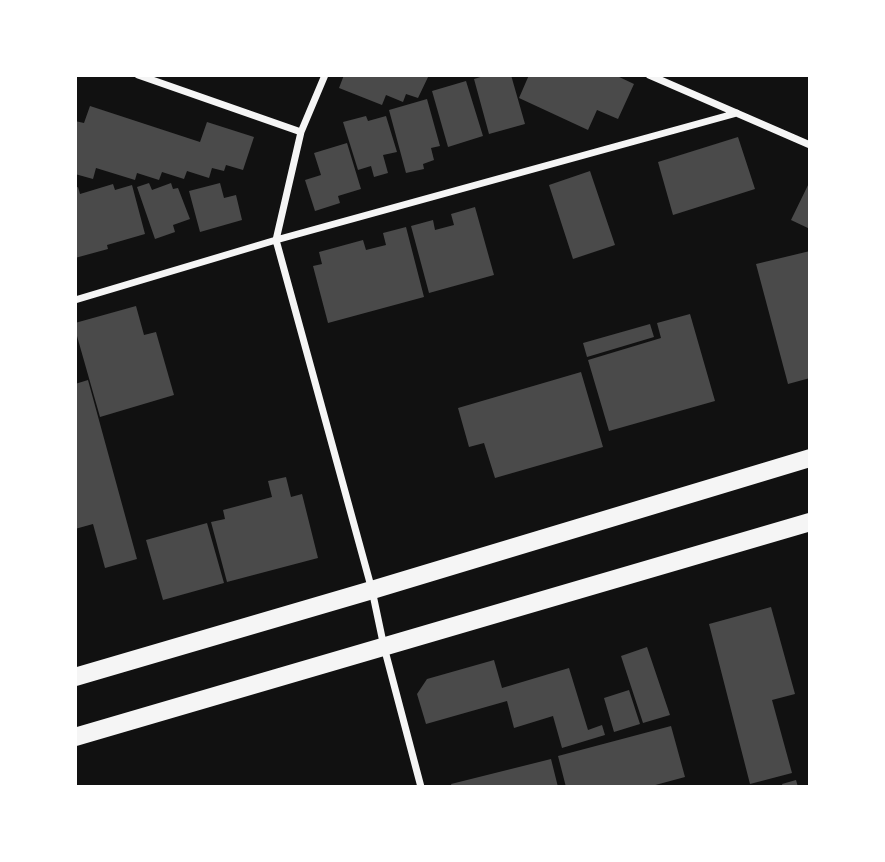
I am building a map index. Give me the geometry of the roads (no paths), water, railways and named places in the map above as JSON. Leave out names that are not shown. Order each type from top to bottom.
[{"type":"main road","points":[[75,677],[810,458]]},
{"type":"main road","points":[[75,737],[810,522]]},
{"type":"street","points":[[138,75],[302,132]]},
{"type":"street","points":[[325,75],[302,132],[276,240],[372,590],[384,647],[421,787]]},
{"type":"street","points":[[649,75],[810,145]]},
{"type":"street","points":[[75,300],[276,240],[737,113]]}]
